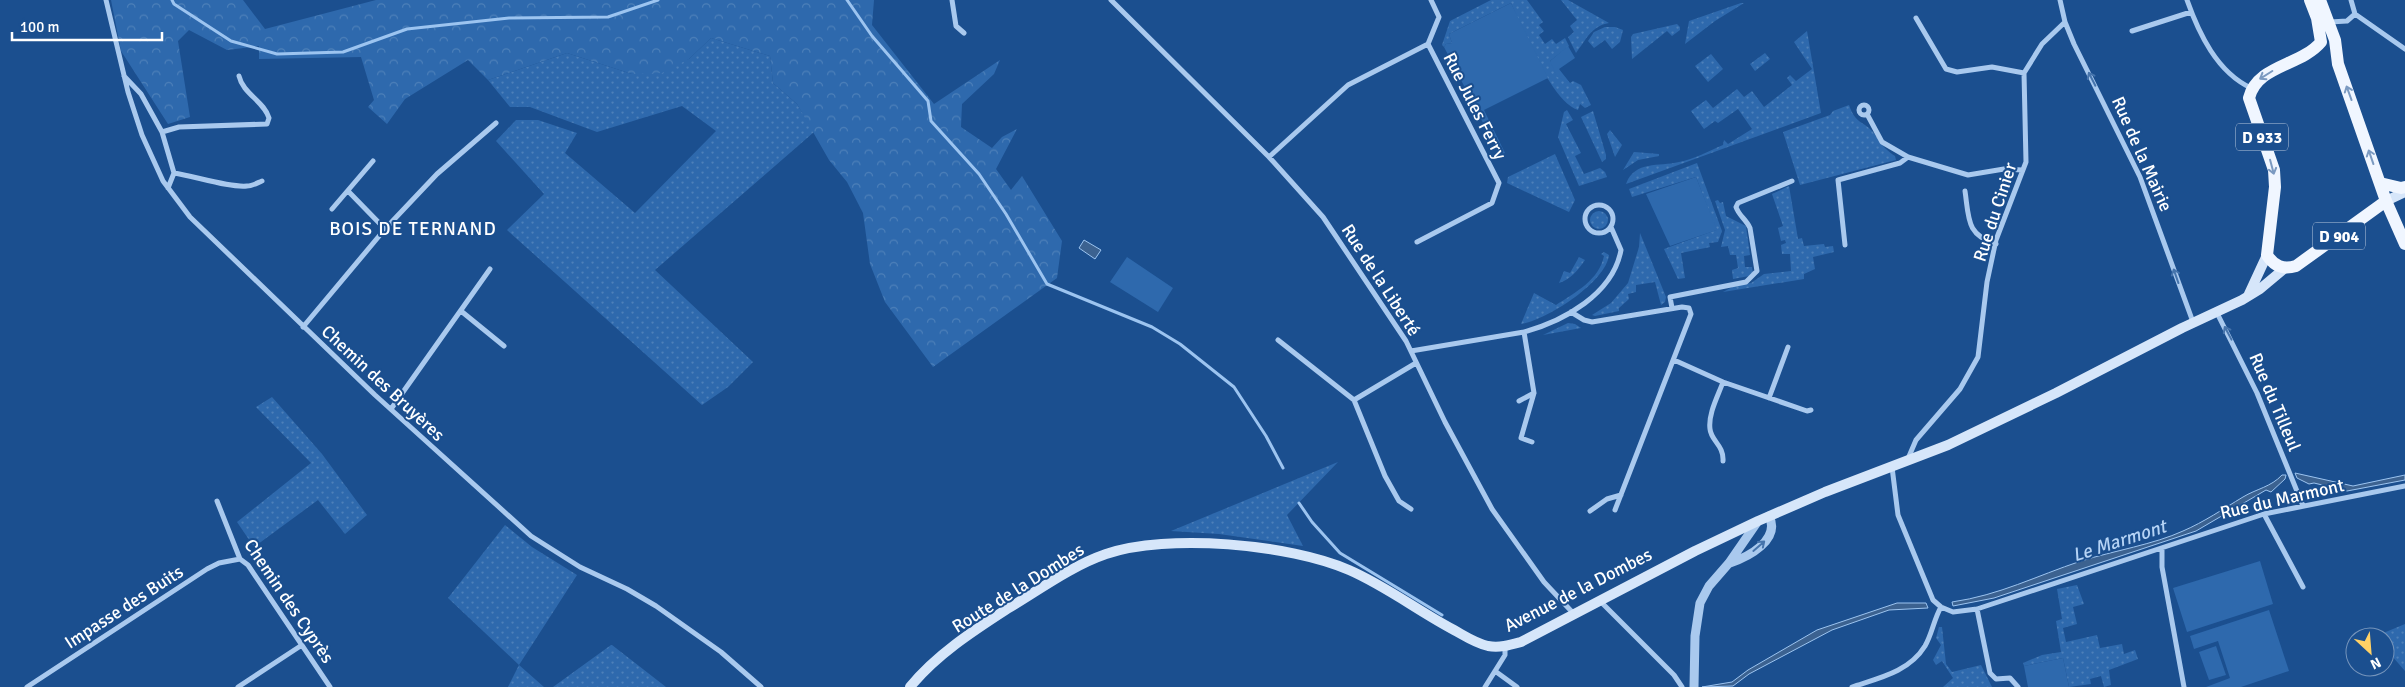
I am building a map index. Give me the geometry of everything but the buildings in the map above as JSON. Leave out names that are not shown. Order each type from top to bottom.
[{"type":"main road","points":[[2315,3],[2328,22],[2335,40],[2335,55],[2386,201],[2405,244]]},
{"type":"main road","points":[[2313,51],[2321,39],[2315,3]]},
{"type":"main road","points":[[2251,88],[2268,73],[2313,51],[2326,51],[2335,55]]},
{"type":"main road","name":"D 933","points":[[2251,88],[2249,98],[2251,108],[2274,170],[2275,187],[2267,255]]},
{"type":"main road","points":[[2380,183],[2401,188],[2405,187]]},
{"type":"main road","name":"D 904","points":[[1758,521],[1948,445],[2260,290],[2285,268],[2296,266],[2386,201],[2405,192]]},
{"type":"main road","points":[[2370,213],[2387,216],[2394,221]]},
{"type":"main road","points":[[2248,296],[2267,255],[2276,266],[2285,268]]},
{"type":"main road","name":"Avenue de la Dombes","points":[[1362,577],[1472,640],[1487,646],[1505,646],[1522,642],[1758,521]]},
{"type":"main road","name":"Route de la Dombes","points":[[910,687],[943,655],[992,619],[1075,568],[1106,554],[1127,548],[1160,543],[1246,547],[1328,563],[1362,577]]},
{"type":"street","name":"Chemin des Bruyères","points":[[106,0],[124,76],[142,135],[168,188],[190,217],[303,327],[531,536],[580,567],[627,589],[656,606],[721,652],[761,687]]},
{"type":"street","points":[[952,0],[956,26],[964,33]]},
{"type":"street","name":"Rue de la Liberté","points":[[1111,0],[1268,158],[1323,217],[1411,351],[1492,509],[1533,569],[1574,614]]},
{"type":"street","points":[[1428,44],[1439,17],[1431,0]]},
{"type":"street","name":"Rue de la Mairie","points":[[2060,0],[2065,22],[2140,178],[2193,322]]},
{"type":"street","points":[[2187,0],[2191,12],[2211,50],[2226,73],[2251,88]]},
{"type":"street","points":[[2351,0],[2355,14],[2405,49]]},
{"type":"street","points":[[2132,31],[2191,12]]},
{"type":"street","points":[[2328,22],[2347,21],[2355,14]]},
{"type":"street","points":[[1916,18],[1946,69],[1957,72],[1992,67],[2024,73],[2042,44],[2065,22]]},
{"type":"street","name":"Rue Jules Ferry","points":[[1268,158],[1348,85],[1428,44],[1499,183],[1492,203],[1417,242]]},
{"type":"street","name":"Rue du Cinier","points":[[1907,461],[1916,440],[1960,389],[1978,357],[1987,282],[1996,244],[2026,162],[2024,73]]},
{"type":"street","points":[[124,76],[141,94],[162,132],[174,173],[168,188]]},
{"type":"street","points":[[162,132],[179,127],[267,124],[269,118],[266,110],[246,89],[239,76]]},
{"type":"street","points":[[1867,114],[1882,142],[1908,157],[1968,175],[2004,169],[2022,170]]},
{"type":"street","points":[[303,327],[385,229],[437,174],[496,123]]},
{"type":"street","points":[[1845,245],[1838,180],[1900,163],[1908,157]]},
{"type":"street","points":[[332,209],[373,161]]},
{"type":"street","points":[[174,173],[237,186],[248,186],[262,181]]},
{"type":"street","points":[[1672,308],[1670,297],[1746,282],[1752,278],[1757,271],[1750,228],[1747,221],[1738,213],[1736,206],[1738,202],[1792,181]]},
{"type":"street","points":[[348,191],[385,229]]},
{"type":"street","points":[[1965,191],[1970,224],[1974,233],[1985,241],[1996,244]]},
{"type":"street","points":[[1411,351],[1524,332],[1539,328],[1571,312],[1594,295],[1607,282],[1616,268],[1621,250],[1611,227],[1613,215],[1609,208],[1600,205],[1589,209],[1586,222],[1590,230],[1604,233],[1611,227]]},
{"type":"street","points":[[391,409],[490,268]]},
{"type":"street","points":[[1571,312],[1584,320],[1592,322],[1672,308],[1689,308],[1691,314],[1615,510]]},
{"type":"street","points":[[461,311],[504,346]]},
{"type":"street","name":"Rue du Tilleul","points":[[2216,311],[2257,393],[2303,506]]},
{"type":"street","points":[[1524,332],[1534,393],[1521,438],[1532,442]]},
{"type":"street","points":[[1278,340],[1354,400],[1385,476],[1399,501],[1411,509]]},
{"type":"street","points":[[1769,398],[1788,347]]},
{"type":"street","points":[[1674,360],[1723,382],[1807,411],[1812,410]]},
{"type":"street","points":[[1354,400],[1416,362]]},
{"type":"street","points":[[1723,382],[1710,418],[1710,430],[1724,453],[1723,461]]},
{"type":"street","points":[[1519,400],[1534,393]]},
{"type":"street","points":[[1852,687],[1892,674],[1911,662],[1925,646],[1941,607],[1928,592],[1898,515],[1892,466]]},
{"type":"street","name":"Rue du Marmont","points":[[1941,607],[1952,612],[1977,609],[2264,514],[2405,486]]},
{"type":"street","points":[[1590,511],[1607,498],[1621,494]]},
{"type":"street","name":"Chemin des Cyprès","points":[[217,502],[240,559],[248,565],[330,687]]},
{"type":"street","points":[[2264,514],[2303,587]]},
{"type":"street","points":[[1729,563],[1748,556],[1766,540],[1772,528],[1769,516]]},
{"type":"street","points":[[1694,687],[1698,611],[1709,586],[1729,563],[1758,521]]},
{"type":"street","points":[[2162,548],[2162,567],[2184,687]]},
{"type":"street","name":"Impasse des Buits","points":[[27,687],[207,569],[240,559]]},
{"type":"street","points":[[1599,601],[1674,675],[1682,687]]},
{"type":"street","points":[[1977,609],[1990,673],[1996,679],[2010,678],[2018,687]]},
{"type":"street","points":[[238,687],[302,646]]},
{"type":"street","points":[[1485,687],[1505,655],[1505,646]]},
{"type":"street","points":[[1495,671],[1516,687]]},
{"type":"green space","points":[[111,0],[243,0],[265,29],[376,0],[874,0],[872,25],[934,104],[1000,60],[994,74],[962,104],[961,127],[992,148],[1002,137],[1017,129],[996,169],[1011,190],[1022,176],[1062,241],[1057,278],[933,367],[885,302],[870,264],[863,213],[847,182],[829,160],[797,104],[773,83],[770,56],[711,38],[689,59],[662,73],[632,74],[567,53],[488,80],[468,60],[405,99],[387,124],[368,107],[374,100],[361,57],[259,59],[259,46],[227,50],[189,30],[178,41],[190,117],[168,124],[121,51]]},
{"type":"green space","points":[[1491,0],[1527,0],[1543,22],[1539,25],[1544,31],[1539,35],[1545,44],[1552,39],[1556,44],[1565,38],[1569,46],[1550,61],[1570,83],[1573,81],[1581,85],[1591,105],[1585,108],[1580,104],[1578,110],[1568,104],[1558,94],[1539,63],[1511,3],[1449,34],[1452,43],[1446,44],[1444,47],[1442,45],[1450,21]]},
{"type":"green space","points":[[1561,0],[1568,0],[1609,23],[1593,30],[1576,53],[1568,37],[1574,32],[1570,26],[1577,20]]},
{"type":"green space","points":[[1511,3],[1548,78],[1484,110],[1505,153],[1500,156],[1444,47],[1446,44],[1452,43],[1449,34]]},
{"type":"green space","points":[[1744,3],[1715,21],[1685,44],[1689,21]]},
{"type":"green space","points":[[1677,24],[1680,30],[1672,36],[1667,31],[1632,59],[1631,37],[1633,34]]},
{"type":"green space","points":[[1605,27],[1615,27],[1623,30],[1620,42],[1612,49],[1605,40],[1594,48],[1588,41],[1594,32]]},
{"type":"green space","points":[[1807,31],[1821,113],[1626,184],[1630,176],[1641,168],[1690,159],[1723,145],[1724,140],[1728,144],[1752,129],[1738,109],[1718,123],[1715,121],[1704,129],[1691,111],[1706,100],[1713,108],[1737,89],[1744,97],[1752,91],[1764,107],[1792,85],[1787,78],[1790,75],[1796,81],[1812,69],[1794,42]]},
{"type":"green space","points":[[711,38],[770,56],[773,83],[797,104],[814,132],[655,270],[753,362],[728,387],[702,405],[507,230],[544,194],[496,141],[516,120],[538,120],[577,133],[565,153],[635,213],[716,131],[682,106],[597,132],[530,107],[510,107],[488,80],[567,53],[632,74],[689,59]]},
{"type":"green space","points":[[1568,46],[1575,58],[1559,69],[1570,83],[1557,77],[1550,61]]},
{"type":"green space","points":[[1765,53],[1770,59],[1755,71],[1750,64]]},
{"type":"green space","points":[[1711,54],[1723,69],[1708,82],[1695,66]]},
{"type":"green space","points":[[1849,105],[1854,116],[1874,133],[1885,148],[1895,156],[1896,160],[1800,185],[1783,132],[1830,115],[1833,111]]},
{"type":"green space","points":[[1567,110],[1573,120],[1566,124],[1581,153],[1575,156],[1584,174],[1600,168],[1607,177],[1579,186],[1558,137],[1564,112]]},
{"type":"green space","points":[[1593,111],[1606,155],[1606,159],[1602,162],[1581,117]]},
{"type":"green space","points":[[1610,130],[1622,145],[1615,157],[1607,134]]},
{"type":"green space","points":[[1634,152],[1659,154],[1659,156],[1638,160],[1623,170]]},
{"type":"green space","points":[[1555,154],[1575,200],[1569,212],[1507,183],[1508,177]]},
{"type":"green space","points":[[1697,163],[1722,231],[1718,242],[1709,243],[1710,247],[1681,253],[1685,278],[1678,279],[1664,249],[1716,230],[1696,177],[1632,197],[1629,189]]},
{"type":"green space","points":[[1696,177],[1717,230],[1670,246],[1646,194]]},
{"type":"green space","points":[[1789,186],[1798,239],[1802,238],[1804,246],[1824,244],[1825,247],[1833,246],[1834,252],[1813,257],[1815,269],[1804,274],[1804,279],[1723,292],[1734,286],[1751,283],[1764,274],[1791,271],[1790,254],[1782,254],[1781,245],[1786,243],[1785,240],[1781,241],[1778,228],[1783,226],[1772,194]]},
{"type":"green space","points":[[1718,200],[1720,203],[1723,202],[1726,216],[1746,226],[1750,255],[1744,256],[1745,267],[1752,267],[1753,273],[1749,276],[1733,279],[1732,270],[1738,268],[1736,255],[1730,255],[1728,246],[1721,247],[1725,230],[1715,201]]},
{"type":"green space","points":[[1599,211],[1605,214],[1608,220],[1605,226],[1599,229],[1593,226],[1590,220],[1593,214]]},
{"type":"green space","points":[[1640,233],[1666,297],[1665,302],[1661,305],[1655,282],[1636,285],[1636,292],[1628,294],[1629,299],[1619,308],[1619,311],[1592,315],[1611,303],[1628,283],[1639,247]]},
{"type":"green space","points":[[1604,252],[1609,255],[1605,266],[1598,277],[1587,288],[1559,308],[1532,321],[1521,324],[1534,293],[1556,305],[1592,279],[1601,264],[1604,256],[1601,254]]},
{"type":"green space","points":[[1127,257],[1173,288],[1158,312],[1110,282]]},
{"type":"green space","points":[[1579,257],[1585,260],[1580,267],[1570,277],[1559,283],[1564,271],[1570,273]]},
{"type":"green space","points":[[1568,323],[1575,324],[1581,328],[1543,335]]},
{"type":"green space","points":[[272,397],[322,454],[367,515],[345,534],[318,500],[254,547],[237,522],[311,463],[256,407]]},
{"type":"green space","points":[[1338,462],[1287,515],[1303,546],[1219,534],[1171,531]]},
{"type":"green space","points":[[505,525],[532,547],[577,575],[519,665],[448,598]]},
{"type":"green space","points":[[2260,561],[2273,604],[2187,632],[2173,588]]},
{"type":"green space","points":[[2077,585],[2084,604],[2073,607],[2077,624],[2063,628],[2066,642],[2097,635],[2100,648],[2122,644],[2124,654],[2135,650],[2138,659],[2109,670],[2111,685],[2104,687],[2101,676],[2090,679],[2091,684],[2069,687],[2063,658],[2024,666],[2023,663],[2042,655],[2061,652],[2056,621],[2062,619],[2057,589]]},
{"type":"green space","points":[[2269,610],[2289,671],[2241,687],[2206,687],[2230,678],[2218,641],[2194,649],[2190,636]]},
{"type":"green space","points":[[2405,624],[2405,671],[2395,660],[2395,628]]},
{"type":"green space","points":[[1939,627],[1942,627],[1946,664],[1952,672],[1981,665],[1992,687],[1943,687],[1953,678],[1942,661],[1936,665],[1933,660],[1941,645],[1936,638]]},
{"type":"green space","points":[[611,645],[666,687],[553,687]]},
{"type":"green space","points":[[2216,646],[2226,675],[2209,680],[2199,652]]},
{"type":"green space","points":[[2063,658],[2069,687],[2028,687],[2024,666]]},
{"type":"green space","points":[[519,665],[544,687],[508,687]]},
{"type":"shaded area","points":[[1084,240],[1101,250],[1095,259],[1079,248]]},
{"type":"shaded area","points":[[2295,473],[2353,486],[2405,475],[2405,480],[2347,491],[2314,483],[2309,484],[2297,478]]},
{"type":"shaded area","points":[[2282,475],[2286,475],[2285,479],[2271,492],[2266,490],[2196,531],[1994,598],[1953,606],[1952,602],[1986,595],[2081,561],[2172,536],[2206,519],[2248,494],[2263,488]]},
{"type":"shaded area","points":[[1897,603],[1926,603],[1928,608],[1889,610],[1832,630],[1749,674],[1733,686],[1702,687],[1732,682],[1748,670],[1817,630]]},
{"type":"waterway","points":[[172,0],[174,4],[231,41],[277,54],[343,52],[407,29],[509,18],[608,17],[658,0]]},
{"type":"waterway","points":[[847,0],[872,36],[928,101],[931,121],[979,174],[1006,214],[1047,284],[1152,327],[1180,344],[1234,387],[1266,436],[1283,468]]},
{"type":"waterway","points":[[1299,503],[1312,522],[1340,553],[1442,615]]},
{"type":"district","name":"BOIS DE TERNAND","points":[[413,228]]},
{"type":"water label","name":"Le Marmont","points":[[2119,540]]}]
